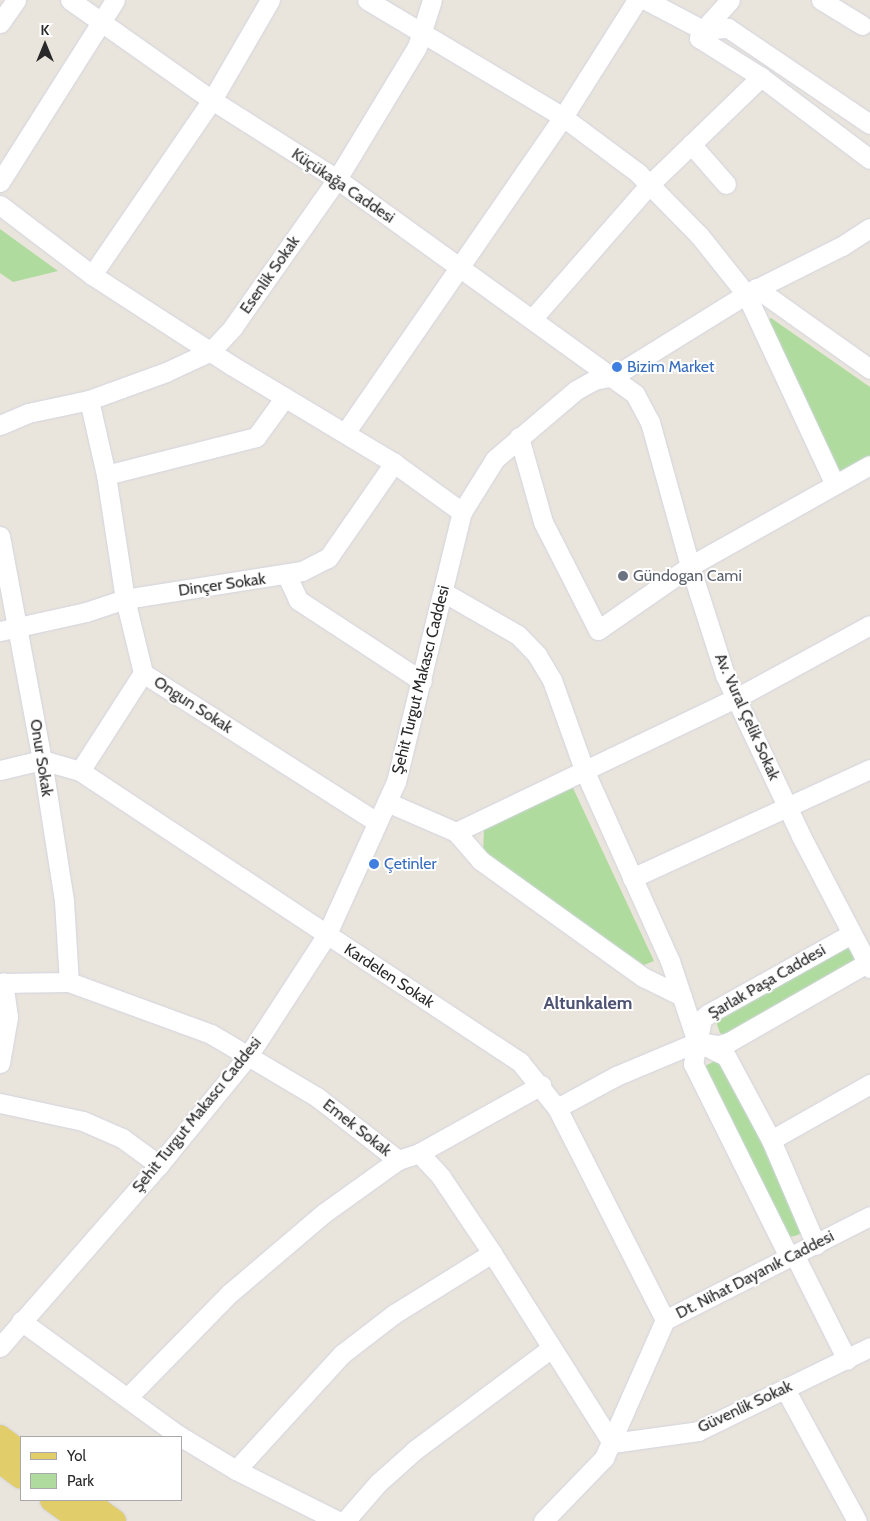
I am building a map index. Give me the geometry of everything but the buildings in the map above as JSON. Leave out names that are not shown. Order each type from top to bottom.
[{"type":"main road","points":[[0,1437],[20,1452]]},
{"type":"main road","points":[[0,1461],[20,1476]]},
{"type":"main road","points":[[53,1501],[81,1521]]},
{"type":"main road","points":[[86,1501],[114,1521]]},
{"type":"street","points":[[0,23],[16,0]]},
{"type":"street","name":"Küçükağa Caddesi","points":[[70,0],[212,100],[336,179],[614,376]]},
{"type":"street","points":[[0,182],[115,0]]},
{"type":"street","points":[[92,275],[212,100],[270,0]]},
{"type":"street","points":[[366,0],[420,34],[563,117],[649,185],[751,291],[870,369]]},
{"type":"street","name":"Esenlik Sokak","points":[[0,425],[28,413],[89,400],[166,372],[211,351],[233,327],[336,179],[417,47],[432,0]]},
{"type":"street","points":[[345,433],[563,117],[637,0]]},
{"type":"street","points":[[646,0],[703,30],[728,28],[870,124]]},
{"type":"street","points":[[730,0],[703,30],[699,38],[761,77],[870,159]]},
{"type":"street","points":[[821,0],[862,25]]},
{"type":"street","points":[[533,318],[649,185],[761,77]]},
{"type":"street","points":[[691,144],[726,184]]},
{"type":"street","points":[[0,206],[92,275],[211,351],[394,463],[462,512]]},
{"type":"street","name":"Şehit Turgut Makascı Caddesi","points":[[0,1347],[159,1166],[248,1056],[326,936],[387,802],[404,754],[462,512],[482,476],[519,437],[576,390],[594,380],[614,376],[751,291],[870,228]]},
{"type":"street","points":[[751,291],[834,483]]},
{"type":"street","name":"Av. Vural Çelik Sokak","points":[[614,376],[635,394],[650,422],[690,566],[725,675],[738,697],[787,806],[864,950]]},
{"type":"street","points":[[106,475],[256,437],[285,397]]},
{"type":"street","name":"Ongun Sokak","points":[[89,400],[106,475],[125,599],[143,673],[378,822]]},
{"type":"street","points":[[519,437],[543,522],[598,630],[690,566],[834,483],[870,465]]},
{"type":"street","name":"Dinçer Sokak","points":[[9,629],[86,612],[125,599],[287,576],[328,558],[394,463]]},
{"type":"street","name":"Onur Sokak","points":[[0,536],[9,629],[42,760],[64,901],[68,982]]},
{"type":"street","points":[[287,576],[298,600],[422,682]]},
{"type":"street","points":[[443,592],[518,635],[537,655],[552,680],[585,772],[670,961],[697,1042],[693,1064],[847,1360]]},
{"type":"street","points":[[456,832],[585,772],[738,697],[870,625]]},
{"type":"street","points":[[80,771],[143,673]]},
{"type":"street","name":"Kardelen Sokak","points":[[0,770],[42,760],[80,771],[326,936],[520,1062],[541,1085],[557,1108],[665,1320]]},
{"type":"street","points":[[632,878],[870,769]]},
{"type":"street","points":[[387,802],[456,832],[480,860],[643,977],[682,996]]},
{"type":"street","name":"Şarlak Paşa Caddesi","points":[[697,1042],[702,1019],[708,1014],[864,950]]},
{"type":"street","name":"Şarlak Paşa Caddesi","points":[[557,1108],[616,1076],[697,1042],[719,1045],[729,1042],[864,950]]},
{"type":"street","points":[[0,1063],[8,1017],[2,982]]},
{"type":"street","name":"Emek Sokak","points":[[2,982],[68,982],[211,1034],[317,1097],[398,1160],[419,1153],[541,1085]]},
{"type":"street","points":[[697,1042],[726,1056],[771,1140],[816,1245]]},
{"type":"street","points":[[771,1140],[870,1084]]},
{"type":"street","points":[[0,1103],[83,1121],[122,1138],[159,1166]]},
{"type":"street","points":[[419,1153],[441,1177],[492,1253],[550,1349],[612,1443]]},
{"type":"street","points":[[128,1397],[244,1282],[324,1213],[398,1160]]},
{"type":"street","name":"Dt. Nihat Dayanık Caddesi","points":[[543,1521],[604,1458],[665,1320],[870,1216]]},
{"type":"street","points":[[236,1470],[342,1354],[394,1314],[492,1253]]},
{"type":"street","points":[[21,1321],[180,1436]]},
{"type":"street","name":"Güvenlik Sokak","points":[[612,1443],[698,1431],[870,1348]]},
{"type":"street","points":[[345,1521],[378,1483],[415,1450],[550,1349]]},
{"type":"street","points":[[785,1389],[857,1521]]},
{"type":"street","points":[[182,1437],[236,1470],[338,1521]]},
{"type":"green space","points":[[0,229],[58,271],[13,282],[0,273]]},
{"type":"green space","points":[[771,318],[870,387],[870,458],[837,473],[763,323]]},
{"type":"green space","points":[[573,788],[654,961],[644,965],[483,856],[484,828]]},
{"type":"green space","points":[[848,946],[857,959],[723,1035],[720,1033],[715,1019]]},
{"type":"green space","points":[[719,1059],[806,1224],[802,1233],[787,1237],[703,1067]]},
{"type":"place","name":"Bizim Market","points":[[617,367]]},
{"type":"place","name":"Gündogan Cami","points":[[623,576]]},
{"type":"place","name":"Çetinler","points":[[374,864]]},
{"type":"district","name":"Altunkalem","points":[[588,1003]]}]
